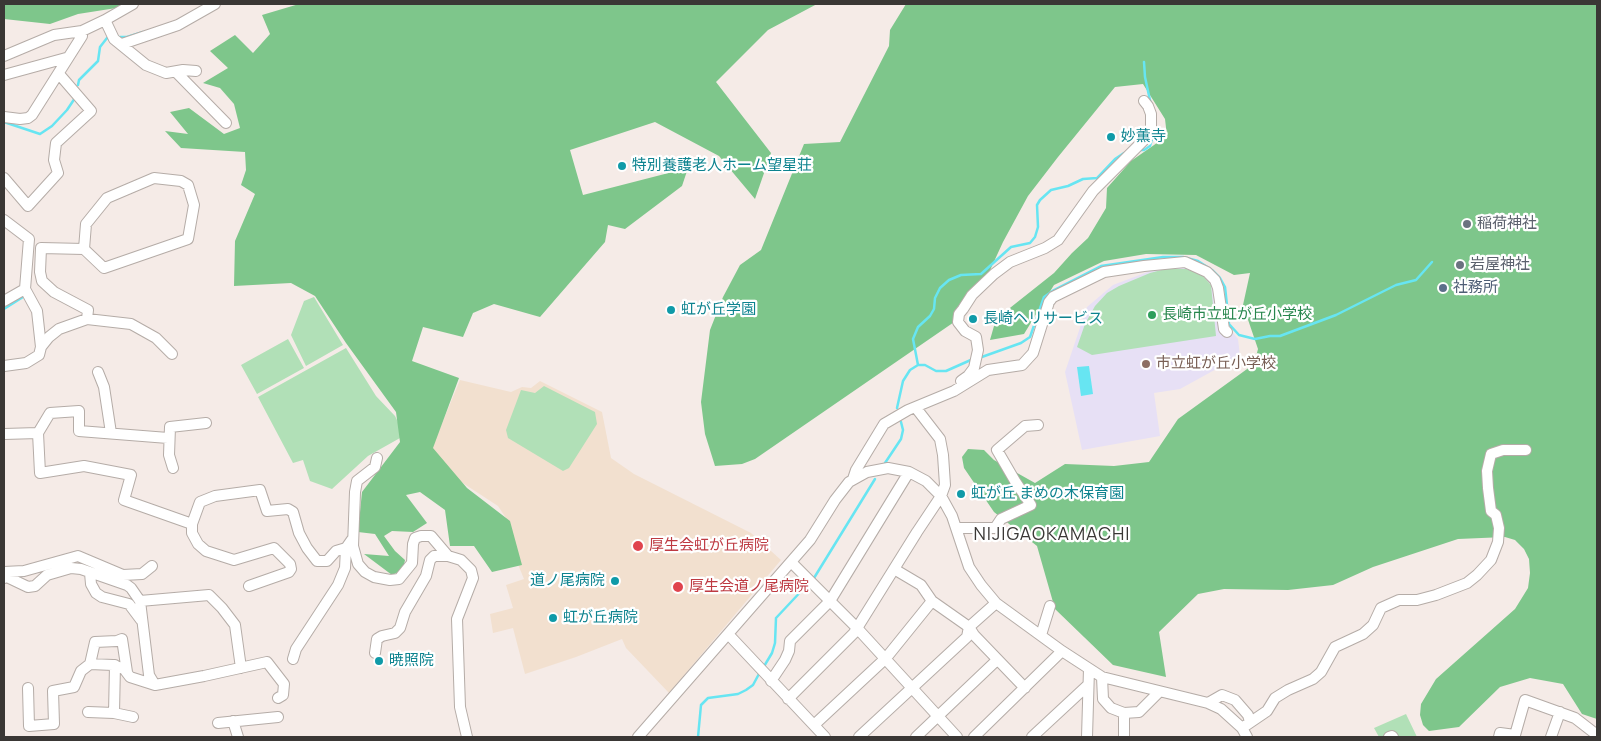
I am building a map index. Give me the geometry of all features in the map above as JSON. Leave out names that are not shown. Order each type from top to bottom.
[{"type":"street","points":[[4,56],[54,35],[82,31],[133,4]]},
{"type":"street","points":[[122,44],[178,25],[215,4]]},
{"type":"street","points":[[105,20],[114,39],[146,64],[166,73],[183,70],[196,71]]},
{"type":"street","points":[[4,117],[28,118],[32,115],[59,74],[66,58],[82,36],[82,31]]},
{"type":"street","points":[[4,74],[66,58]]},
{"type":"street","points":[[176,72],[226,123]]},
{"type":"street","points":[[4,178],[28,206],[58,173],[54,160],[56,143],[90,111],[59,74]]},
{"type":"street","points":[[954,391],[954,386],[968,376],[974,368],[977,352],[976,338],[965,331],[958,322],[959,314],[972,295],[1010,262],[1045,248],[1058,240],[1092,191],[1148,136],[1151,126],[1151,114],[1144,101]]},
{"type":"street","points":[[84,249],[86,224],[107,198],[154,178],[181,181],[188,184],[194,205],[188,239],[104,268],[84,249],[41,248],[40,272],[42,281],[54,292],[88,310],[87,319]]},
{"type":"street","points":[[4,220],[29,239],[25,289],[37,311],[41,347],[39,356],[26,363],[4,366]]},
{"type":"street","points":[[853,479],[856,470],[884,424],[908,410],[954,391],[988,370],[1022,365],[1033,353],[1049,302],[1053,297],[1104,272],[1185,262],[1207,272],[1215,280],[1224,329],[1227,332]]},
{"type":"street","points":[[4,302],[25,289]]},
{"type":"street","points":[[41,347],[59,328],[87,319],[131,324],[156,338],[172,354]]},
{"type":"street","points":[[98,372],[104,387],[111,433]]},
{"type":"street","points":[[788,699],[854,633],[941,496],[945,486],[940,439],[916,408]]},
{"type":"street","points":[[168,438],[79,431],[79,411],[50,413],[38,433],[40,473],[84,466],[131,475],[124,500],[192,524]]},
{"type":"street","points":[[173,468],[169,455],[168,438],[170,427],[206,423]]},
{"type":"street","points":[[956,528],[995,528],[1001,519],[1031,505],[1015,482],[997,450],[1025,426],[1038,424]]},
{"type":"street","points":[[4,434],[38,433]]},
{"type":"street","points":[[1246,729],[1267,711],[1275,698],[1313,679],[1321,672],[1334,647],[1363,634],[1373,625],[1381,608],[1399,600],[1417,600],[1436,595],[1467,583],[1477,575],[1491,560],[1498,542],[1499,528],[1496,515],[1491,512],[1488,488],[1487,471],[1491,454],[1503,450],[1526,450]]},
{"type":"street","points":[[377,458],[375,467],[357,481],[355,492],[353,546],[358,564],[374,577],[390,580],[398,579],[412,563],[413,544],[415,538],[421,536],[431,536],[448,556]]},
{"type":"street","points":[[638,737],[810,540],[839,495],[853,479],[867,472],[888,468],[909,472],[926,480],[941,496],[946,503],[956,528],[969,567],[980,585],[996,603],[1062,651],[1102,677],[1208,703],[1221,709],[1246,729]]},
{"type":"street","points":[[764,674],[785,660],[790,641],[830,601],[909,472]]},
{"type":"street","points":[[249,586],[289,572],[291,569],[290,564],[274,548],[234,560],[206,550],[198,544],[192,533],[192,524],[200,502],[215,496],[260,490],[267,511],[288,509],[293,512],[298,533],[317,561],[327,561],[336,551],[346,548]]},
{"type":"street","points":[[293,660],[296,649],[338,585],[345,568],[346,548],[353,538]]},
{"type":"street","points":[[4,572],[24,571],[78,556],[123,575],[142,574],[152,566]]},
{"type":"street","points":[[375,653],[377,639],[382,636],[396,634],[400,628],[405,612],[426,576],[430,560],[434,556],[448,556],[461,560],[471,570],[473,578],[457,619],[460,708],[468,737]]},
{"type":"street","points":[[791,562],[886,658],[957,737]]},
{"type":"street","points":[[4,578],[7,577],[28,587],[35,586],[47,575],[71,568],[81,568],[90,573],[127,585],[140,601],[149,674],[155,685]]},
{"type":"street","points":[[894,568],[921,585],[932,601],[968,627],[1025,688]]},
{"type":"street","points":[[90,573],[96,593],[102,597],[130,604],[142,621]]},
{"type":"street","points":[[140,601],[209,595],[235,625],[241,668]]},
{"type":"street","points":[[814,725],[886,658],[932,601]]},
{"type":"street","points":[[859,737],[967,637],[968,627],[996,603]]},
{"type":"street","points":[[1041,635],[1050,606]]},
{"type":"street","points":[[728,634],[825,737]]},
{"type":"street","points":[[29,726],[54,724],[53,691],[74,687],[81,671],[90,664],[96,642],[122,639],[127,672]]},
{"type":"street","points":[[974,737],[1062,651]]},
{"type":"street","points":[[916,737],[997,660]]},
{"type":"street","points":[[90,664],[115,665],[124,669],[130,677],[155,685],[267,662],[284,684],[283,696],[278,698]]},
{"type":"street","points":[[114,713],[115,665]]},
{"type":"street","points":[[1087,737],[1089,669]]},
{"type":"street","points":[[1102,677],[1104,699],[1112,708],[1124,714],[1139,712],[1159,692]]},
{"type":"street","points":[[1032,737],[1088,685]]},
{"type":"street","points":[[28,688],[30,737]]},
{"type":"street","points":[[1208,703],[1222,695],[1235,700],[1248,715],[1246,729]]},
{"type":"street","points":[[1499,737],[1500,733],[1518,736],[1525,700],[1575,718],[1597,735]]},
{"type":"street","points":[[88,712],[114,713],[133,717]]},
{"type":"street","points":[[1551,737],[1560,712]]},
{"type":"street","points":[[1124,714],[1124,737]]},
{"type":"street","points":[[218,723],[278,717]]},
{"type":"street","points":[[233,721],[238,737]]},
{"type":"shaded area","name":"市立虹が丘小学校","points":[[1187,267],[1202,274],[1213,283],[1226,324],[1238,339],[1240,356],[1180,389],[1154,393],[1160,436],[1082,450],[1065,372],[1087,307],[1113,285],[1158,268]]},
{"type":"shaded area","name":"厚生会虹が丘病院","points":[[460,380],[511,392],[522,387],[531,388],[540,381],[602,412],[611,458],[634,474],[751,533],[781,560],[669,693],[626,648],[622,639],[525,674],[513,628],[493,633],[490,614],[513,608],[506,585],[524,579],[504,530],[506,518],[498,506],[452,476],[431,450]]},
{"type":"green space","points":[[4,4],[129,4],[129,6],[78,14],[50,24],[4,19]]},
{"type":"green space","points":[[299,4],[817,4],[768,30],[716,82],[771,153],[755,199],[719,156],[655,122],[570,150],[583,195],[688,168],[682,186],[625,229],[608,225],[605,242],[540,317],[494,304],[473,313],[463,337],[423,327],[412,361],[459,378],[433,448],[467,488],[510,521],[522,565],[492,572],[474,546],[450,546],[445,510],[420,492],[406,495],[427,523],[413,532],[392,531],[384,536],[395,551],[405,560],[403,570],[392,575],[364,554],[389,556],[375,534],[358,532],[362,492],[400,442],[396,412],[315,296],[291,283],[234,286],[235,241],[255,194],[241,185],[246,170],[245,152],[181,148],[165,131],[188,134],[170,112],[189,108],[224,134],[240,128],[234,104],[220,88],[203,83],[228,68],[210,51],[235,35],[253,53],[270,34],[262,15]]},
{"type":"green space","points":[[906,4],[1597,4],[1597,719],[1582,714],[1563,684],[1530,678],[1500,687],[1459,727],[1429,731],[1423,725],[1420,715],[1421,704],[1436,679],[1515,609],[1528,588],[1529,559],[1524,549],[1515,540],[1505,537],[1458,539],[1373,567],[1333,585],[1288,590],[1224,589],[1198,594],[1159,632],[1166,677],[1113,665],[1055,609],[1037,546],[994,512],[964,468],[962,457],[968,449],[984,450],[994,460],[1035,483],[1065,464],[1114,466],[1149,462],[1178,419],[1254,364],[1258,349],[1243,305],[1250,273],[1234,275],[1196,255],[1146,254],[1104,261],[1054,285],[1024,334],[990,340],[996,319],[1054,273],[1088,238],[1106,208],[1107,188],[1131,161],[1167,136],[1165,119],[1143,84],[1115,87],[1058,157],[1028,196],[1003,242],[980,292],[960,318],[755,459],[742,464],[715,466],[705,434],[701,402],[710,330],[723,297],[740,265],[761,250],[804,144],[840,142],[889,46],[890,30]]},
{"type":"green space","name":"長崎市立虹が丘小学校","points":[[1165,269],[1186,269],[1201,274],[1211,285],[1216,336],[1092,355],[1077,347],[1085,324],[1095,306],[1107,293],[1150,273]]},
{"type":"green space","points":[[314,297],[343,345],[306,366],[291,335],[304,301]]},
{"type":"green space","points":[[288,339],[304,368],[257,394],[241,365]]},
{"type":"green space","points":[[346,348],[376,396],[395,416],[399,424],[400,438],[368,456],[332,489],[310,481],[303,460],[293,463],[258,397]]},
{"type":"green space","points":[[544,386],[595,412],[597,424],[569,468],[563,471],[508,438],[506,430],[521,390],[535,393]]},
{"type":"green space","points":[[1406,714],[1417,737],[1398,737],[1396,733],[1379,737],[1374,728]]},
{"type":"water","points":[[1089,366],[1093,394],[1081,396],[1077,367]]},
{"type":"waterway","points":[[117,37],[127,37],[143,32]]},
{"type":"waterway","points":[[78,85],[79,80],[98,61],[100,47],[107,38],[111,38]]},
{"type":"waterway","points":[[1144,62],[1151,105]]},
{"type":"waterway","points":[[4,122],[40,134],[52,126],[75,98]]},
{"type":"waterway","points":[[1139,150],[1144,150],[1150,146],[1155,129]]},
{"type":"waterway","points":[[897,408],[903,381],[910,370],[918,365],[913,339],[918,327],[930,316],[934,309],[935,298],[940,288],[949,280],[961,275],[981,274],[1011,247],[1030,243],[1035,237],[1038,227],[1037,205],[1040,200],[1051,190],[1068,186],[1083,179],[1097,178],[1115,159],[1124,153]]},
{"type":"waterway","points":[[979,358],[1021,343],[1030,337],[1044,297],[1101,266],[1163,257],[1183,257],[1198,261],[1212,270],[1225,287],[1229,324],[1239,335],[1255,339],[1280,336],[1336,315],[1396,285],[1416,280],[1432,262]]},
{"type":"waterway","points":[[4,309],[23,297]]},
{"type":"waterway","points":[[918,365],[925,365],[936,371],[946,371],[973,359]]},
{"type":"waterway","points":[[885,463],[901,439],[903,430],[901,422]]},
{"type":"waterway","points":[[814,578],[875,479]]},
{"type":"waterway","points":[[763,668],[772,653],[775,643],[776,618],[806,586]]},
{"type":"waterway","points":[[698,737],[701,705],[708,698],[738,694],[746,690],[753,685],[760,672]]},
{"type":"place","name":"妙薫寺","points":[[1111,137]]},
{"type":"place","name":"特別養護老人ホーム望星荘","points":[[622,166]]},
{"type":"place","name":"稲荷神社","points":[[1467,224]]},
{"type":"place","name":"岩屋神社","points":[[1460,265]]},
{"type":"place","name":"社務所","points":[[1443,288]]},
{"type":"place","name":"虹が丘学園","points":[[671,310]]},
{"type":"place","name":"長崎市立虹が丘小学校","points":[[1152,315]]},
{"type":"place","name":"長崎ヘリサービス","points":[[973,319]]},
{"type":"place","name":"市立虹が丘小学校","points":[[1146,364]]},
{"type":"place","name":"虹が丘 まめの木保育園","points":[[961,494]]},
{"type":"place","name":"厚生会虹が丘病院","points":[[638,546]]},
{"type":"place","name":"道ノ尾病院","points":[[615,581]]},
{"type":"place","name":"厚生会道ノ尾病院","points":[[678,587]]},
{"type":"place","name":"虹が丘病院","points":[[553,618]]},
{"type":"place","name":"暁照院","points":[[379,661]]},
{"type":"district","name":"NIJIGAOKAMACHI","points":[[1052,535]]}]
